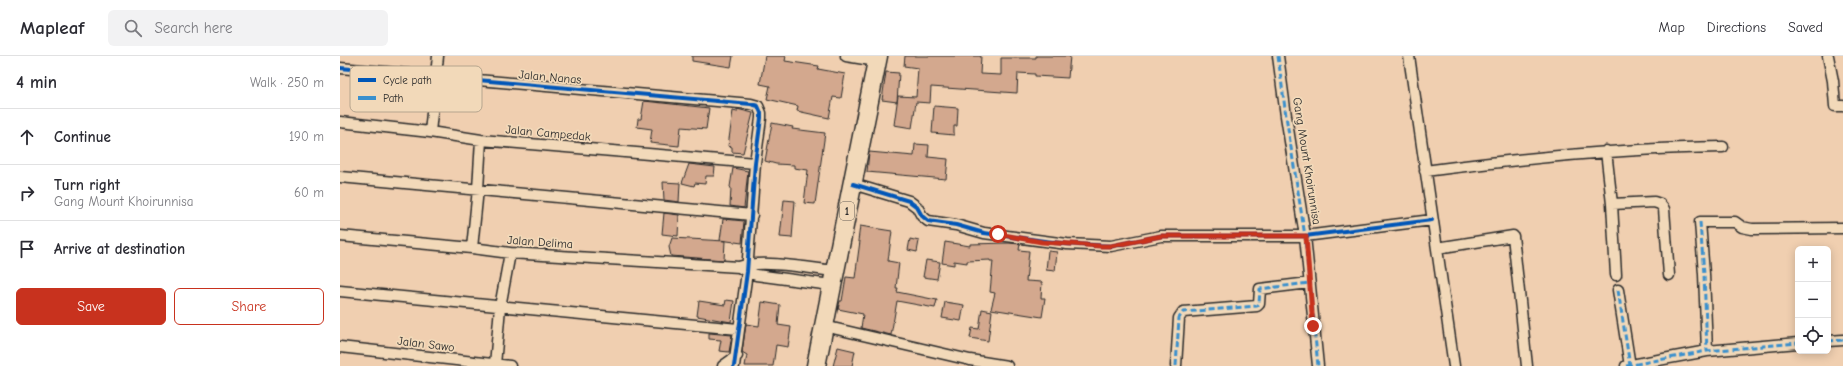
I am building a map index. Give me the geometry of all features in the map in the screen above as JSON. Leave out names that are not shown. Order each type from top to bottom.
[{"type":"highway","name":"1","points":[[816,366],[877,58]]},
{"type":"street","points":[[438,56],[438,66]]},
{"type":"street","points":[[846,56],[877,58]]},
{"type":"street","name":"Gang Mount Khoirunnisa","points":[[1278,56],[1286,116],[1306,236],[1309,284],[1318,366]]},
{"type":"street","points":[[1409,56],[1454,366]]},
{"type":"street","points":[[1828,56],[1833,81],[1835,106],[1843,106]]},
{"type":"street","name":"Jalan Nanas","points":[[340,68],[350,69]]},
{"type":"street","name":"Jalan Nanas","points":[[482,81],[751,104],[758,106],[762,113],[755,163]]},
{"type":"street","points":[[430,132],[433,112]]},
{"type":"street","name":"Jalan Campedak","points":[[340,122],[430,132],[481,140],[755,163]]},
{"type":"street","points":[[472,248],[481,140]]},
{"type":"street","points":[[1425,171],[1518,159],[1606,151],[1723,147]]},
{"type":"street","points":[[1606,151],[1612,204],[1616,275]]},
{"type":"street","points":[[723,366],[735,361],[744,268],[752,215],[755,163]]},
{"type":"street","points":[[340,177],[752,215]]},
{"type":"street","points":[[853,184],[909,201],[917,207],[922,216],[928,221],[956,225],[984,233],[1042,242],[1111,246],[1161,236],[1306,236],[1432,220]]},
{"type":"street","points":[[1612,204],[1654,202],[1660,204],[1664,209],[1669,275]]},
{"type":"street","points":[[1707,351],[1700,222],[1735,222],[1742,227],[1752,229],[1843,228]]},
{"type":"street","name":"Jalan Delima","points":[[340,236],[510,253],[744,268],[768,264],[833,278]]},
{"type":"street","points":[[1437,248],[1513,236],[1527,366]]},
{"type":"street","points":[[495,365],[500,307],[510,253]]},
{"type":"street","name":"Jalan Delima","points":[[744,268],[771,278],[833,278]]},
{"type":"street","points":[[1176,366],[1179,318],[1183,312],[1257,306],[1259,304],[1260,290],[1309,284]]},
{"type":"street","points":[[1618,290],[1630,366]]},
{"type":"street","points":[[340,291],[738,329]]},
{"type":"street","points":[[824,326],[970,363],[1007,366]]},
{"type":"street","points":[[1831,341],[1843,340]]},
{"type":"street","points":[[1626,366],[1707,351],[1795,343]]},
{"type":"street","name":"Jalan Sawo","points":[[340,347],[425,361],[510,366]]},
{"type":"building","points":[[692,56],[733,56],[731,67],[692,61]]},
{"type":"building","points":[[765,56],[786,56],[785,61],[819,66],[818,69],[845,74],[841,98],[833,97],[829,118],[797,111],[798,106],[767,99],[770,86],[760,84]]},
{"type":"building","points":[[905,56],[981,56],[980,74],[1001,75],[1001,58],[1070,56],[1068,78],[1035,76],[1035,74],[1018,73],[1017,93],[931,87],[930,103],[916,102],[912,128],[894,125],[898,96],[916,97],[918,68],[904,66]]},
{"type":"building","points":[[886,72],[899,73],[897,102],[882,100]]},
{"type":"building","points":[[644,101],[709,108],[706,129],[681,127],[679,146],[650,143],[652,129],[637,127],[638,119],[641,119]]},
{"type":"building","points":[[934,106],[958,108],[957,126],[954,126],[954,135],[932,133]]},
{"type":"building","points":[[737,109],[753,113],[743,153],[732,152],[732,147],[728,146],[733,111],[737,112]]},
{"type":"building","points":[[772,123],[793,127],[792,129],[825,133],[815,204],[804,203],[808,170],[794,168],[794,165],[776,164],[765,161]]},
{"type":"building","points":[[915,144],[929,145],[928,157],[948,159],[946,179],[867,172],[869,152],[914,156]]},
{"type":"building","points":[[689,164],[715,167],[714,176],[706,176],[705,184],[695,183],[694,186],[682,183]]},
{"type":"building","points":[[733,168],[748,171],[744,208],[730,206],[730,187]]},
{"type":"building","points":[[663,182],[680,183],[679,202],[664,200]]},
{"type":"building","points":[[784,200],[795,201],[792,238],[780,237]]},
{"type":"building","points":[[664,213],[679,215],[678,236],[662,234]]},
{"type":"building","points":[[723,219],[744,221],[742,243],[720,240]]},
{"type":"building","points":[[860,226],[892,231],[888,261],[899,263],[896,288],[898,288],[897,292],[937,300],[935,308],[897,301],[891,335],[861,328],[863,314],[838,309],[840,301],[842,301],[846,277],[855,278],[860,241],[858,241]]},
{"type":"building","points":[[672,238],[725,241],[724,260],[671,256],[669,247]]},
{"type":"building","points":[[910,239],[919,241],[917,252],[908,250]]},
{"type":"building","points":[[945,242],[970,246],[970,244],[1020,244],[1019,250],[1029,251],[1026,281],[1042,282],[1041,298],[1045,298],[1042,317],[991,309],[995,293],[990,292],[993,261],[967,261],[967,263],[954,261],[954,265],[942,263]]},
{"type":"building","points":[[1048,251],[1057,252],[1055,271],[1046,270]]},
{"type":"building","points":[[926,260],[940,262],[937,279],[923,277]]},
{"type":"building","points":[[726,300],[734,301],[731,322],[697,316],[699,301],[725,305]]},
{"type":"building","points":[[762,302],[780,305],[778,325],[791,327],[788,347],[776,345],[773,366],[745,366],[747,355],[742,352],[746,324],[759,326]]},
{"type":"building","points":[[945,302],[964,305],[961,321],[942,318]]},
{"type":"building","points":[[982,309],[992,311],[988,341],[970,338],[972,328],[979,329]]},
{"type":"building","points":[[709,333],[732,335],[729,352],[719,351],[721,340],[709,339]]},
{"type":"building","points":[[838,347],[855,351],[852,366],[833,366]]},
{"type":"marked path","points":[[1278,56],[1305,236],[1318,366]]},
{"type":"marked path","points":[[1700,222],[1707,351]]},
{"type":"marked path","points":[[1176,366],[1179,318],[1183,312],[1257,306],[1259,304],[1260,289],[1309,283]]},
{"type":"marked path","points":[[1618,290],[1630,366]]},
{"type":"marked path","points":[[1831,341],[1843,340]]},
{"type":"marked path","points":[[1626,366],[1707,351],[1795,343]]},
{"type":"cycle path","points":[[340,68],[350,69]]},
{"type":"cycle path","points":[[482,80],[751,104],[758,106],[761,113],[761,118],[755,163],[747,272],[734,366]]},
{"type":"cycle path","points":[[853,184],[909,201],[917,207],[922,216],[928,221],[956,225],[984,233],[1067,244],[1111,246],[1161,236],[1305,236],[1432,220]]},
{"type":"route","points":[[998,234],[1042,242],[1100,246],[1111,246],[1161,236],[1306,236],[1313,326]]}]
